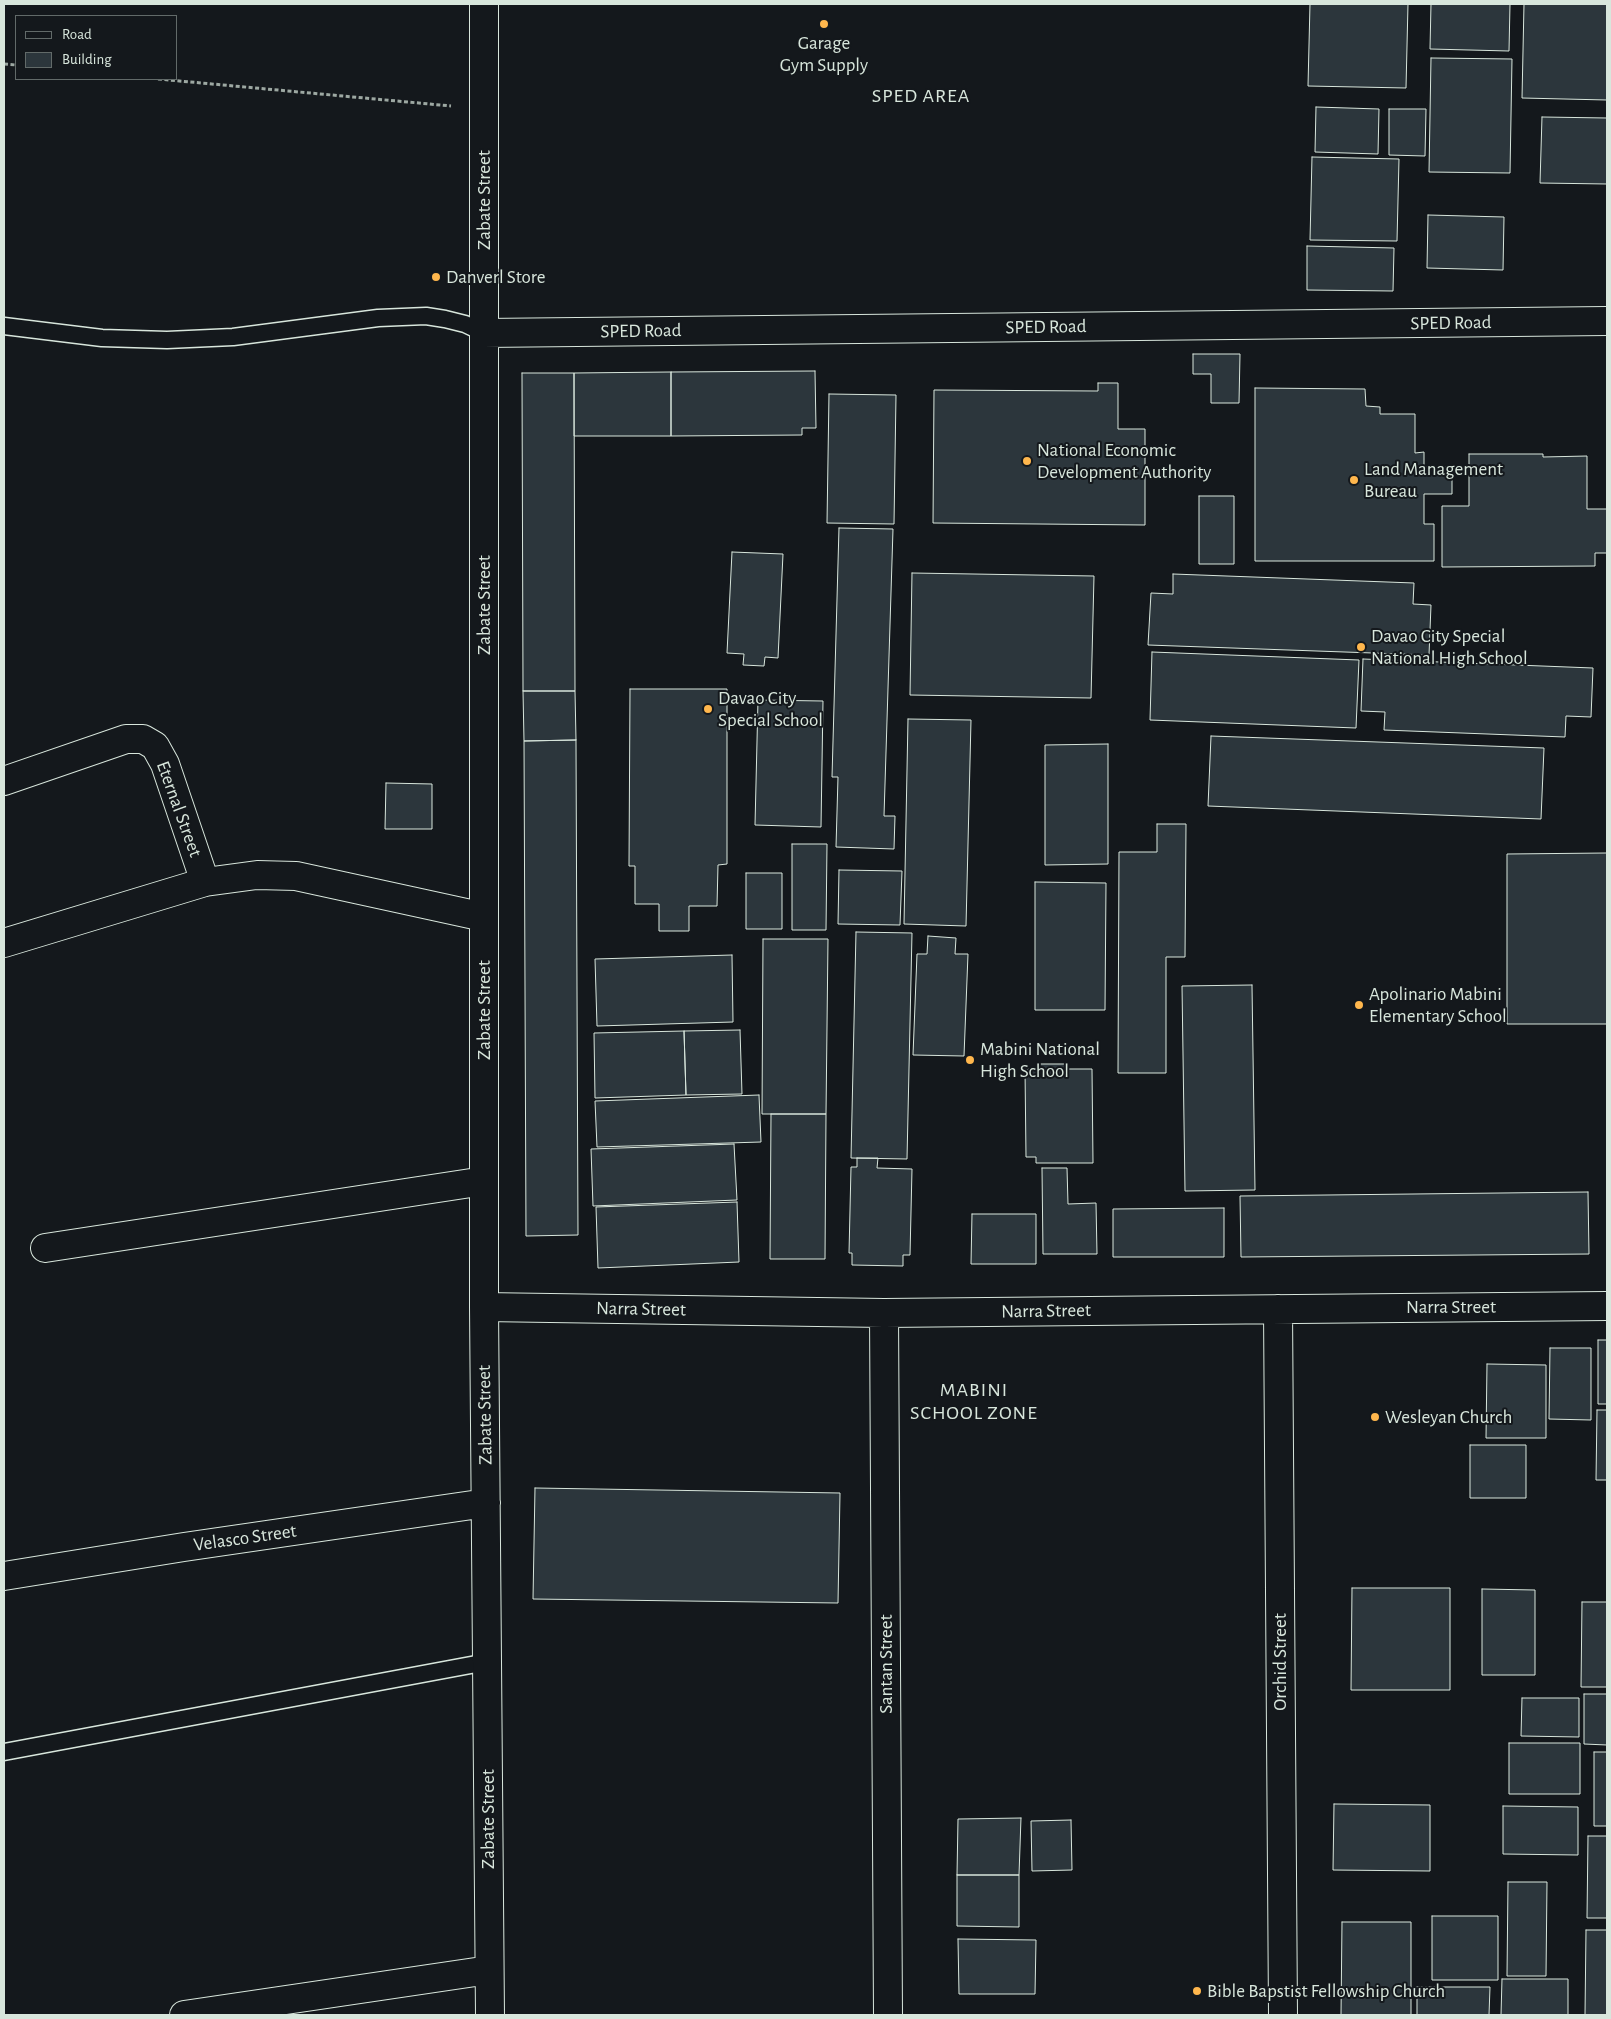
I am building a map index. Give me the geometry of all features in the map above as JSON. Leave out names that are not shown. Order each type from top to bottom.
[{"type":"street","name":"Zabate Street","points":[[484,4],[484,1307],[490,2015]]},
{"type":"street","name":"SPED Road","points":[[484,333],[1607,321]]},
{"type":"street","name":"Eternal Street","points":[[4,781],[126,740],[143,739],[155,746],[165,764],[205,882]]},
{"type":"street","name":"Eternal Street","points":[[4,943],[205,882],[257,875],[296,876],[484,917]]},
{"type":"street","points":[[45,1248],[484,1181]]},
{"type":"street","name":"Narra Street","points":[[484,1307],[884,1313],[1607,1306]]},
{"type":"street","name":"Orchid Street","points":[[1278,1309],[1282,2015]]},
{"type":"street","name":"Santan Street","points":[[884,1313],[888,2015]]},
{"type":"street","name":"Velasco Street","points":[[4,1576],[184,1547],[486,1503]]},
{"type":"street","points":[[184,2015],[489,1970]]},
{"type":"lane","points":[[4,326],[102,338],[167,340],[234,337],[378,318],[426,316],[445,319],[484,333]]},
{"type":"lane","points":[[4,1752],[487,1662]]},
{"type":"path","points":[[169,80],[484,109]]},
{"type":"building","points":[[1310,4],[1408,4],[1406,88],[1308,86]]},
{"type":"building","points":[[1431,4],[1510,4],[1509,51],[1430,49]]},
{"type":"building","points":[[1524,4],[1607,4],[1607,100],[1522,98]]},
{"type":"building","points":[[1431,58],[1512,59],[1510,173],[1429,172]]},
{"type":"building","points":[[1316,107],[1379,109],[1378,154],[1315,152]]},
{"type":"building","points":[[1389,109],[1426,109],[1425,156],[1389,155]]},
{"type":"building","points":[[1542,117],[1607,118],[1607,184],[1540,183]]},
{"type":"building","points":[[1312,157],[1399,159],[1397,241],[1310,240]]},
{"type":"building","points":[[1428,215],[1504,217],[1503,270],[1427,268]]},
{"type":"building","points":[[1307,246],[1394,248],[1393,291],[1307,290]]},
{"type":"building","points":[[1193,354],[1240,354],[1239,403],[1211,403],[1211,374],[1193,374]]},
{"type":"building","points":[[815,371],[816,428],[802,428],[802,435],[671,436],[671,372]]},
{"type":"building","points":[[671,372],[671,436],[574,436],[574,373]]},
{"type":"building","points":[[522,373],[574,373],[575,691],[523,691]]},
{"type":"building","points":[[1098,383],[1118,383],[1118,429],[1145,429],[1145,525],[933,523],[934,390],[1098,391]]},
{"type":"building","name":"Land Management Bureau","points":[[1255,388],[1365,389],[1366,406],[1380,407],[1380,414],[1415,414],[1415,453],[1424,452],[1424,467],[1452,467],[1452,494],[1424,494],[1424,524],[1434,524],[1434,561],[1255,561]]},
{"type":"building","points":[[829,394],[896,395],[894,524],[827,523]]},
{"type":"building","points":[[1469,454],[1543,454],[1543,457],[1587,456],[1587,509],[1607,509],[1607,553],[1595,553],[1595,566],[1442,567],[1442,506],[1469,506]]},
{"type":"building","points":[[1199,496],[1234,496],[1234,564],[1199,564]]},
{"type":"building","points":[[839,528],[893,529],[884,816],[895,816],[894,849],[836,847],[838,777],[832,777]]},
{"type":"building","points":[[732,552],[783,554],[778,658],[765,657],[764,666],[743,665],[744,654],[727,653]]},
{"type":"building","points":[[912,573],[1094,576],[1091,698],[910,695]]},
{"type":"building","points":[[1173,574],[1414,583],[1413,604],[1431,605],[1429,655],[1148,645],[1151,593],[1173,594]]},
{"type":"building","points":[[1152,652],[1359,660],[1356,728],[1150,720]]},
{"type":"building","points":[[1363,659],[1593,668],[1591,717],[1566,716],[1565,737],[1384,730],[1385,712],[1361,711]]},
{"type":"building","points":[[630,689],[727,689],[727,864],[718,865],[717,906],[689,906],[689,931],[659,931],[659,904],[635,904],[635,866],[629,866]]},
{"type":"building","points":[[523,691],[575,691],[576,740],[524,741]]},
{"type":"building","points":[[758,700],[823,701],[821,827],[755,825]]},
{"type":"building","points":[[908,719],[971,720],[966,926],[904,924]]},
{"type":"building","points":[[1211,736],[1544,748],[1541,819],[1208,806]]},
{"type":"building","points":[[576,740],[578,1235],[526,1236],[524,741]]},
{"type":"building","points":[[1108,744],[1108,864],[1045,865],[1045,745]]},
{"type":"building","points":[[386,783],[432,784],[432,829],[385,829]]},
{"type":"building","points":[[1157,824],[1186,824],[1185,957],[1166,957],[1166,1073],[1118,1073],[1119,852],[1157,852]]},
{"type":"building","points":[[792,844],[827,844],[826,930],[792,930]]},
{"type":"building","points":[[1607,853],[1607,1024],[1507,1024],[1507,854]]},
{"type":"building","points":[[839,870],[902,871],[900,925],[838,924]]},
{"type":"building","points":[[746,873],[782,873],[782,929],[746,929]]},
{"type":"building","points":[[1035,882],[1106,883],[1105,1010],[1035,1010]]},
{"type":"building","points":[[856,932],[912,933],[907,1159],[851,1158]]},
{"type":"building","points":[[928,936],[956,938],[955,954],[968,954],[964,1056],[913,1055],[917,954],[927,954]]},
{"type":"building","points":[[763,939],[828,939],[826,1114],[762,1114]]},
{"type":"building","points":[[732,955],[733,1022],[597,1026],[595,959]]},
{"type":"building","points":[[1252,985],[1255,1190],[1185,1191],[1182,986]]},
{"type":"building","points":[[740,1030],[742,1094],[686,1095],[684,1031]]},
{"type":"building","points":[[684,1031],[686,1095],[595,1098],[594,1033]]},
{"type":"building","points":[[1037,1064],[1067,1064],[1066,1069],[1092,1069],[1093,1163],[1036,1163],[1036,1157],[1026,1157],[1025,1069],[1037,1069]]},
{"type":"building","points":[[759,1095],[761,1142],[597,1147],[595,1101]]},
{"type":"building","points":[[771,1114],[826,1114],[825,1259],[770,1259]]},
{"type":"building","points":[[734,1144],[737,1200],[593,1206],[591,1149]]},
{"type":"building","points":[[857,1158],[878,1158],[877,1168],[912,1169],[910,1255],[903,1255],[903,1266],[852,1265],[852,1253],[849,1253],[851,1167],[857,1167]]},
{"type":"building","points":[[1042,1168],[1067,1168],[1068,1204],[1096,1203],[1097,1254],[1043,1254]]},
{"type":"building","points":[[1588,1192],[1589,1254],[1241,1257],[1240,1196]]},
{"type":"building","points":[[737,1202],[739,1262],[598,1268],[596,1207]]},
{"type":"building","points":[[1224,1208],[1224,1257],[1113,1257],[1113,1209]]},
{"type":"building","points":[[972,1214],[1036,1214],[1036,1264],[971,1264]]},
{"type":"building","points":[[1598,1340],[1607,1340],[1607,1404],[1598,1404]]},
{"type":"building","points":[[1550,1348],[1591,1348],[1591,1420],[1549,1419]]},
{"type":"building","points":[[1487,1364],[1546,1365],[1546,1438],[1486,1438]]},
{"type":"building","points":[[1597,1410],[1607,1410],[1607,1480],[1596,1480]]},
{"type":"building","points":[[1470,1445],[1526,1445],[1526,1498],[1470,1498]]},
{"type":"building","points":[[535,1488],[840,1493],[838,1603],[533,1599]]},
{"type":"building","points":[[1352,1588],[1450,1588],[1450,1690],[1351,1690]]},
{"type":"building","points":[[1482,1589],[1535,1590],[1535,1675],[1482,1675]]},
{"type":"building","points":[[1582,1602],[1607,1602],[1607,1687],[1581,1687]]},
{"type":"building","points":[[1584,1694],[1607,1694],[1607,1745],[1584,1744]]},
{"type":"building","points":[[1522,1698],[1579,1698],[1579,1737],[1521,1736]]},
{"type":"building","points":[[1509,1743],[1580,1743],[1580,1794],[1509,1794]]},
{"type":"building","points":[[1594,1752],[1607,1752],[1607,1826],[1594,1826]]},
{"type":"building","points":[[1334,1804],[1430,1805],[1430,1871],[1333,1870]]},
{"type":"building","points":[[1503,1806],[1578,1807],[1578,1855],[1503,1854]]},
{"type":"building","points":[[1021,1818],[1019,1875],[957,1875],[958,1819]]},
{"type":"building","points":[[1071,1820],[1072,1870],[1032,1871],[1031,1821]]},
{"type":"building","points":[[1588,1836],[1607,1836],[1607,1918],[1587,1918]]},
{"type":"building","points":[[957,1875],[1019,1875],[1019,1927],[957,1926]]},
{"type":"building","points":[[1508,1882],[1547,1882],[1546,1976],[1507,1976]]},
{"type":"building","points":[[1432,1916],[1498,1916],[1498,1980],[1432,1980]]},
{"type":"building","points":[[1342,1922],[1411,1922],[1411,2015],[1341,2015]]},
{"type":"building","points":[[1586,1930],[1607,1930],[1607,2015],[1585,2015]]},
{"type":"building","points":[[958,1939],[1036,1940],[1035,1994],[959,1994]]},
{"type":"building","points":[[1502,1979],[1568,1979],[1568,2015],[1501,2015]]},
{"type":"building","points":[[1417,1987],[1490,1987],[1489,2015],[1417,2015]]},
{"type":"place","name":"Garage Gym Supply","points":[[824,24]]},
{"type":"place","name":"Danverl Store","points":[[436,277]]},
{"type":"place","name":"National Economic Development Authority","points":[[1027,461]]},
{"type":"place","name":"Land Management Bureau","points":[[1354,480]]},
{"type":"place","name":"Davao City Special National High School","points":[[1361,647]]},
{"type":"place","name":"Davao City Special School","points":[[708,709]]},
{"type":"place","name":"Apolinario Mabini Elementary School","points":[[1359,1005]]},
{"type":"place","name":"Mabini National High School","points":[[970,1060]]},
{"type":"place","name":"Wesleyan Church","points":[[1375,1417]]},
{"type":"place","name":"Bible Bapstist Fellowship Church","points":[[1197,1991]]},
{"type":"district","name":"SPED AREA","points":[[921,96]]},
{"type":"district","name":"MABINI SCHOOL ZONE","points":[[974,1402]]}]
